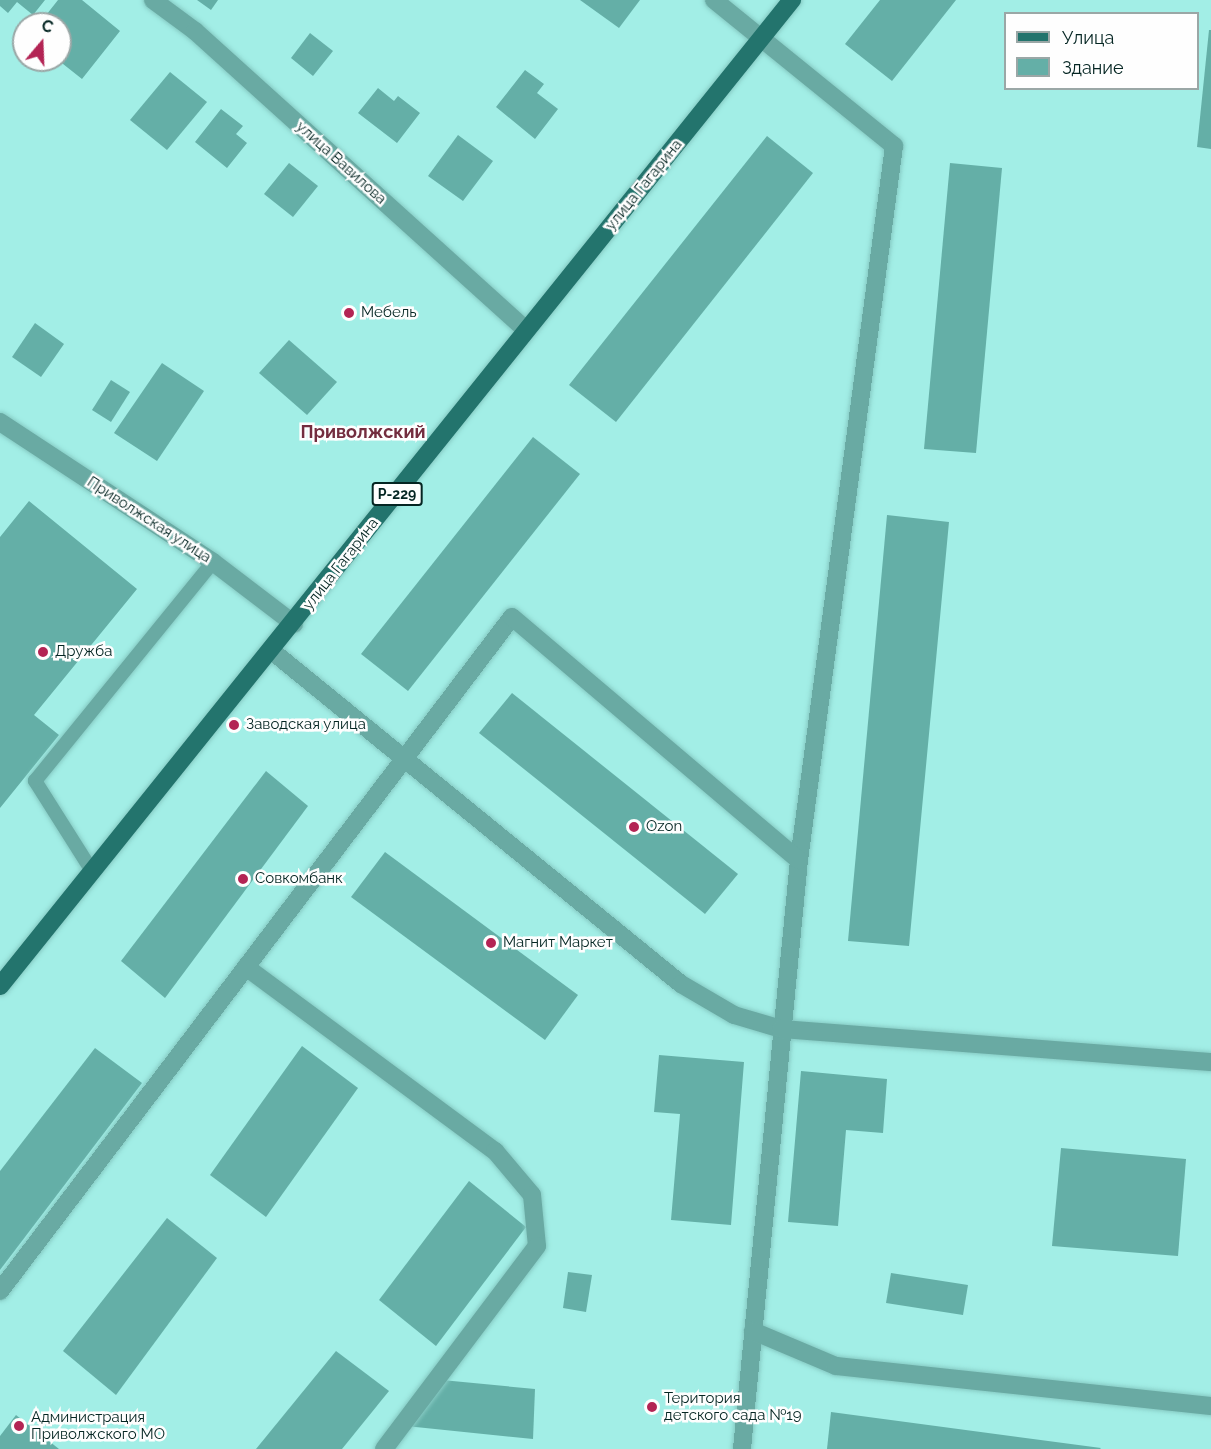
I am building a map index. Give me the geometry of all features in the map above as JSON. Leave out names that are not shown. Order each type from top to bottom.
[{"type":"main road","name":"улица Гагарина","points":[[0,986],[294,624],[526,330],[792,0]]},
{"type":"street","name":"улица Вавилова","points":[[153,0],[195,31],[526,330]]},
{"type":"street","points":[[714,0],[894,146],[799,860],[780,1029],[742,1449]]},
{"type":"street","name":"Приволжская улица","points":[[0,422],[213,562],[294,624]]},
{"type":"street","points":[[0,1291],[512,617],[799,860]]},
{"type":"street","points":[[272,651],[681,984],[734,1015],[780,1029],[1211,1062]]},
{"type":"street","points":[[246,967],[495,1150],[532,1195],[537,1245],[384,1449]]},
{"type":"street","points":[[753,1331],[836,1366],[1211,1406]]},
{"type":"lane","points":[[92,871],[35,781],[213,562]]},
{"type":"building","points":[[0,0],[45,0],[35,12],[29,12],[17,2],[8,13],[0,6]]},
{"type":"building","points":[[58,0],[82,0],[120,31],[82,79],[72,71],[72,12],[48,12]]},
{"type":"building","points":[[197,0],[218,0],[211,10]]},
{"type":"building","points":[[580,0],[640,0],[619,28]]},
{"type":"building","points":[[880,0],[956,0],[892,81],[845,44]]},
{"type":"building","points":[[1209,30],[1211,30],[1211,149],[1197,147]]},
{"type":"building","points":[[310,33],[333,51],[313,76],[291,58]]},
{"type":"building","points":[[525,70],[544,84],[537,93],[558,109],[535,139],[496,107]]},
{"type":"building","points":[[170,72],[207,102],[167,150],[130,120]]},
{"type":"building","points":[[378,88],[394,101],[398,96],[420,113],[397,143],[358,113]]},
{"type":"building","points":[[221,109],[243,126],[236,134],[247,143],[227,168],[195,142]]},
{"type":"building","points":[[458,135],[493,161],[463,201],[428,176]]},
{"type":"building","points":[[767,136],[813,173],[616,422],[569,385]]},
{"type":"building","points":[[289,163],[318,186],[293,217],[264,194]]},
{"type":"building","points":[[950,163],[1002,168],[976,453],[924,449]]},
{"type":"building","points":[[35,323],[64,344],[41,377],[12,357]]},
{"type":"building","points":[[289,340],[337,382],[307,415],[259,373]]},
{"type":"building","points":[[162,363],[204,391],[157,461],[114,433]]},
{"type":"building","points":[[111,380],[130,392],[111,422],[92,410]]},
{"type":"building","points":[[533,437],[580,474],[408,691],[361,654]]},
{"type":"building","name":"Дружба","points":[[29,501],[137,589],[34,715],[59,735],[0,808],[0,537]]},
{"type":"building","points":[[887,515],[949,522],[909,946],[848,941]]},
{"type":"building","points":[[512,693],[738,874],[705,914],[479,733]]},
{"type":"building","points":[[266,771],[308,806],[165,998],[121,961]]},
{"type":"building","points":[[385,852],[578,995],[545,1040],[351,897]]},
{"type":"building","points":[[302,1046],[358,1088],[266,1217],[210,1175]]},
{"type":"building","points":[[95,1048],[142,1083],[0,1270],[0,1171]]},
{"type":"building","points":[[659,1055],[744,1062],[731,1225],[671,1220],[680,1114],[654,1112]]},
{"type":"building","points":[[801,1071],[887,1079],[883,1133],[846,1130],[838,1226],[788,1222]]},
{"type":"building","points":[[1061,1148],[1186,1159],[1178,1256],[1052,1246]]},
{"type":"building","points":[[469,1181],[526,1227],[436,1346],[379,1300]]},
{"type":"building","points":[[167,1218],[217,1258],[116,1395],[63,1351]]},
{"type":"building","points":[[568,1272],[592,1275],[586,1312],[563,1308]]},
{"type":"building","points":[[891,1273],[968,1285],[963,1315],[886,1303]]},
{"type":"building","points":[[336,1351],[389,1391],[342,1449],[256,1449]]},
{"type":"building","points":[[442,1380],[535,1389],[533,1439],[406,1426]]},
{"type":"building","points":[[831,1412],[1101,1448],[827,1449]]},
{"type":"building","name":"Администрация Приволжского МО","points":[[16,1415],[59,1449],[0,1449],[0,1436]]},
{"type":"place","name":"Мебель","points":[[349,313]]},
{"type":"place","name":"Дружба","points":[[43,652]]},
{"type":"place","name":"Заводская улица","points":[[234,725]]},
{"type":"place","name":"Ozon","points":[[634,827]]},
{"type":"place","name":"Совкомбанк","points":[[243,879]]},
{"type":"place","name":"Магнит Маркет","points":[[491,943]]},
{"type":"place","name":"Територия детского сада №19","points":[[652,1407]]},
{"type":"place","name":"Администрация Приволжского МО","points":[[19,1426]]},
{"type":"district","name":"Приволжский","points":[[363,432]]}]
